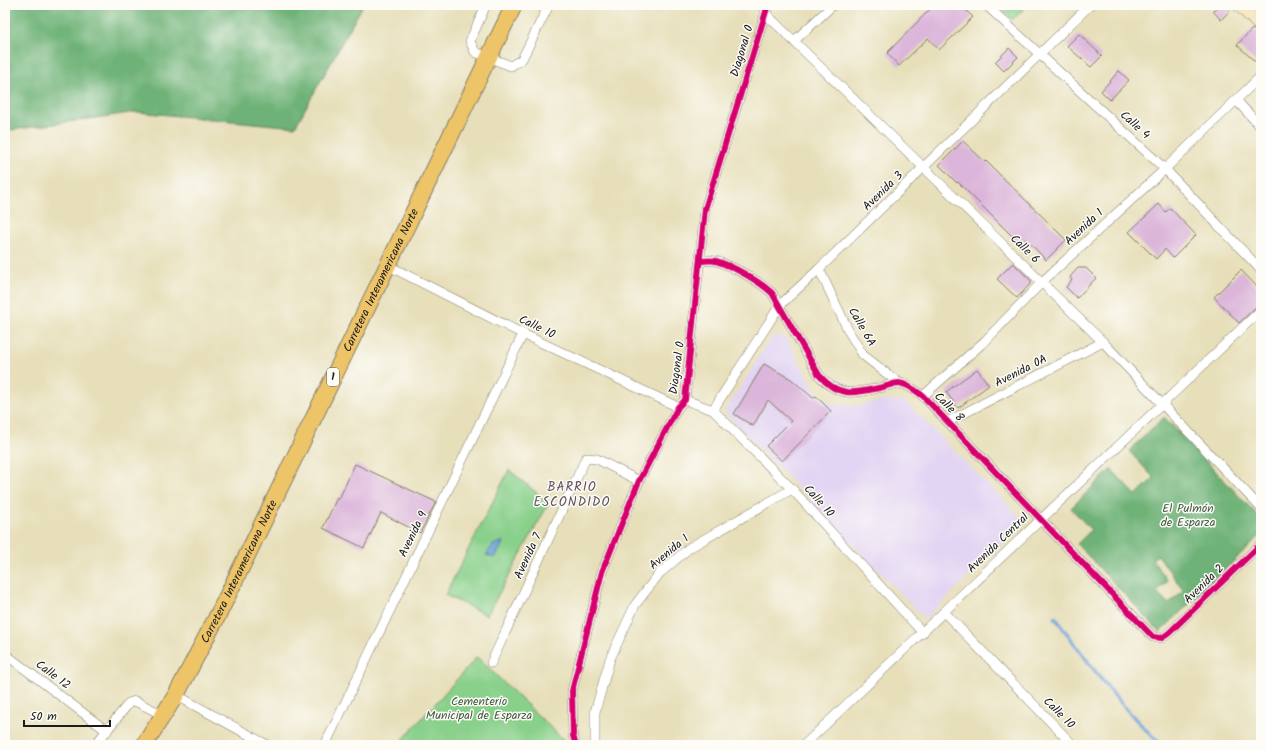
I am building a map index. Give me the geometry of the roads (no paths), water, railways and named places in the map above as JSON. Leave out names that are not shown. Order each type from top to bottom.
[{"type":"highway","name":"Carretera Interamericana Norte","points":[[144,745],[176,695],[220,611],[386,266],[514,5]]},
{"type":"street","points":[[486,5],[470,41],[474,52],[510,66],[522,60],[549,5]]},
{"type":"street","points":[[794,41],[833,5]]},
{"type":"street","name":"Calle 4","points":[[986,5],[1165,169],[1261,270]]},
{"type":"street","name":"Avenida 3","points":[[713,410],[780,305],[820,269],[1038,54],[1090,5]]},
{"type":"street","points":[[1239,5],[1261,26]]},
{"type":"street","name":"Calle 6","points":[[766,9],[794,41],[1103,342],[1261,508]]},
{"type":"street","name":"Diagonal 0","points":[[576,745],[573,736],[572,691],[585,634],[602,572],[639,481],[678,407],[685,400],[705,209],[766,9]]},
{"type":"street","name":"Avenida 1","points":[[923,396],[986,340],[1042,282],[1165,169],[1261,76]]},
{"type":"street","points":[[1236,100],[1261,127]]},
{"type":"street","points":[[700,260],[716,261],[765,286],[780,305],[818,376],[827,386],[839,392],[854,393],[899,383]]},
{"type":"street","name":"Calle 10","points":[[386,266],[523,334],[678,407]]},
{"type":"street","name":"Calle 6A","points":[[820,269],[849,332],[863,355],[899,383]]},
{"type":"street","name":"Avenida Central","points":[[804,745],[1261,310]]},
{"type":"street","name":"Avenida 9","points":[[325,745],[523,334]]},
{"type":"street","name":"Avenida 0A","points":[[949,421],[1103,342]]},
{"type":"street","name":"Calle 8","points":[[899,383],[911,388],[923,396],[949,421],[1153,637],[1162,638]]},
{"type":"street","name":"Calle 10","points":[[685,400],[713,410],[792,489],[923,633]]},
{"type":"street","name":"Avenida 7","points":[[491,664],[586,458],[597,459],[639,481]]},
{"type":"street","name":"Avenida 1","points":[[595,745],[595,712],[597,704],[610,659],[635,605],[659,574],[689,548],[792,489]]},
{"type":"street","name":"Avenida 2","points":[[1162,638],[1261,544]]},
{"type":"street","name":"Calle 10","points":[[944,612],[1073,745]]},
{"type":"street","name":"Calle 12","points":[[5,654],[107,731]]},
{"type":"street","points":[[176,695],[267,745]]},
{"type":"street","points":[[95,745],[129,703],[135,701],[163,715]]},
{"type":"water","points":[[504,541],[495,558],[486,555],[493,545]]},
{"type":"waterway","points":[[1055,617],[1092,668],[1118,700],[1162,745]]},
{"type":"district","name":"BARRIO ESCONDIDO","points":[[572,494]]},
{"type":"park label","name":"El Pulmón de Esparza","points":[[1188,515]]},
{"type":"park label","name":"Cementerio Municipal de Esparza","points":[[479,708]]}]
